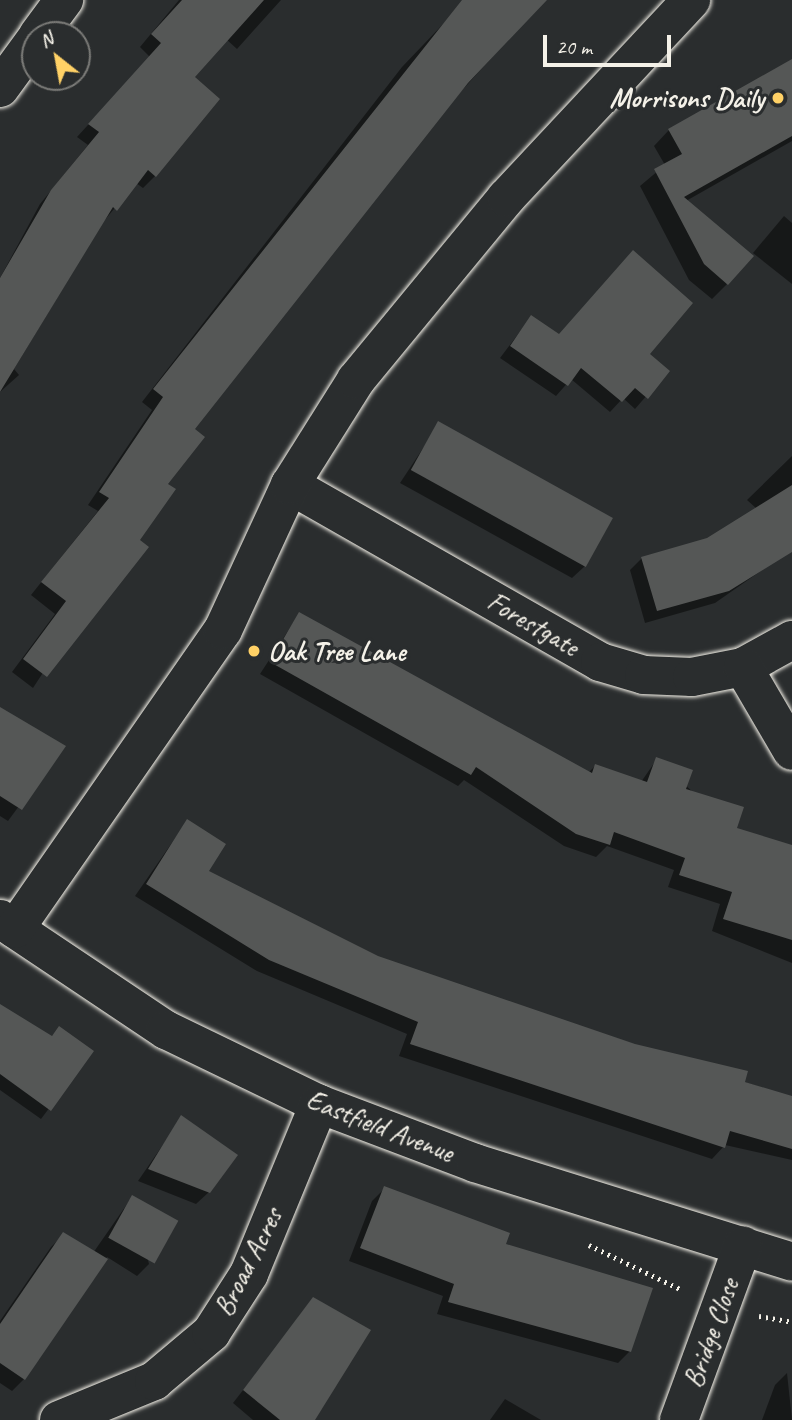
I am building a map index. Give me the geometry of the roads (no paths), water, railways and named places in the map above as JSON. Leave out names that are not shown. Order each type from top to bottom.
[{"type":"street","points":[[48,21],[64,0]]},
{"type":"street","points":[[8,924],[223,630],[290,485],[356,380],[414,307],[691,0]]},
{"type":"street","points":[[0,89],[21,60]]},
{"type":"street","name":"Forestgate","points":[[290,485],[600,662],[644,675],[692,677],[743,667],[792,640]]},
{"type":"street","points":[[743,667],[792,751]]},
{"type":"street","name":"Eastfield Avenue","points":[[8,924],[166,1030],[319,1104],[475,1163],[792,1262]]},
{"type":"street","name":"Broad Acres","points":[[59,1420],[154,1381],[211,1333],[249,1273],[319,1104]]},
{"type":"street","name":"Bridge Close","points":[[679,1420],[743,1245]]},
{"type":"place","name":"Morrisons Daily","points":[[778,98]]},
{"type":"place","name":"Oak Tree Lane","points":[[254,651]]}]
